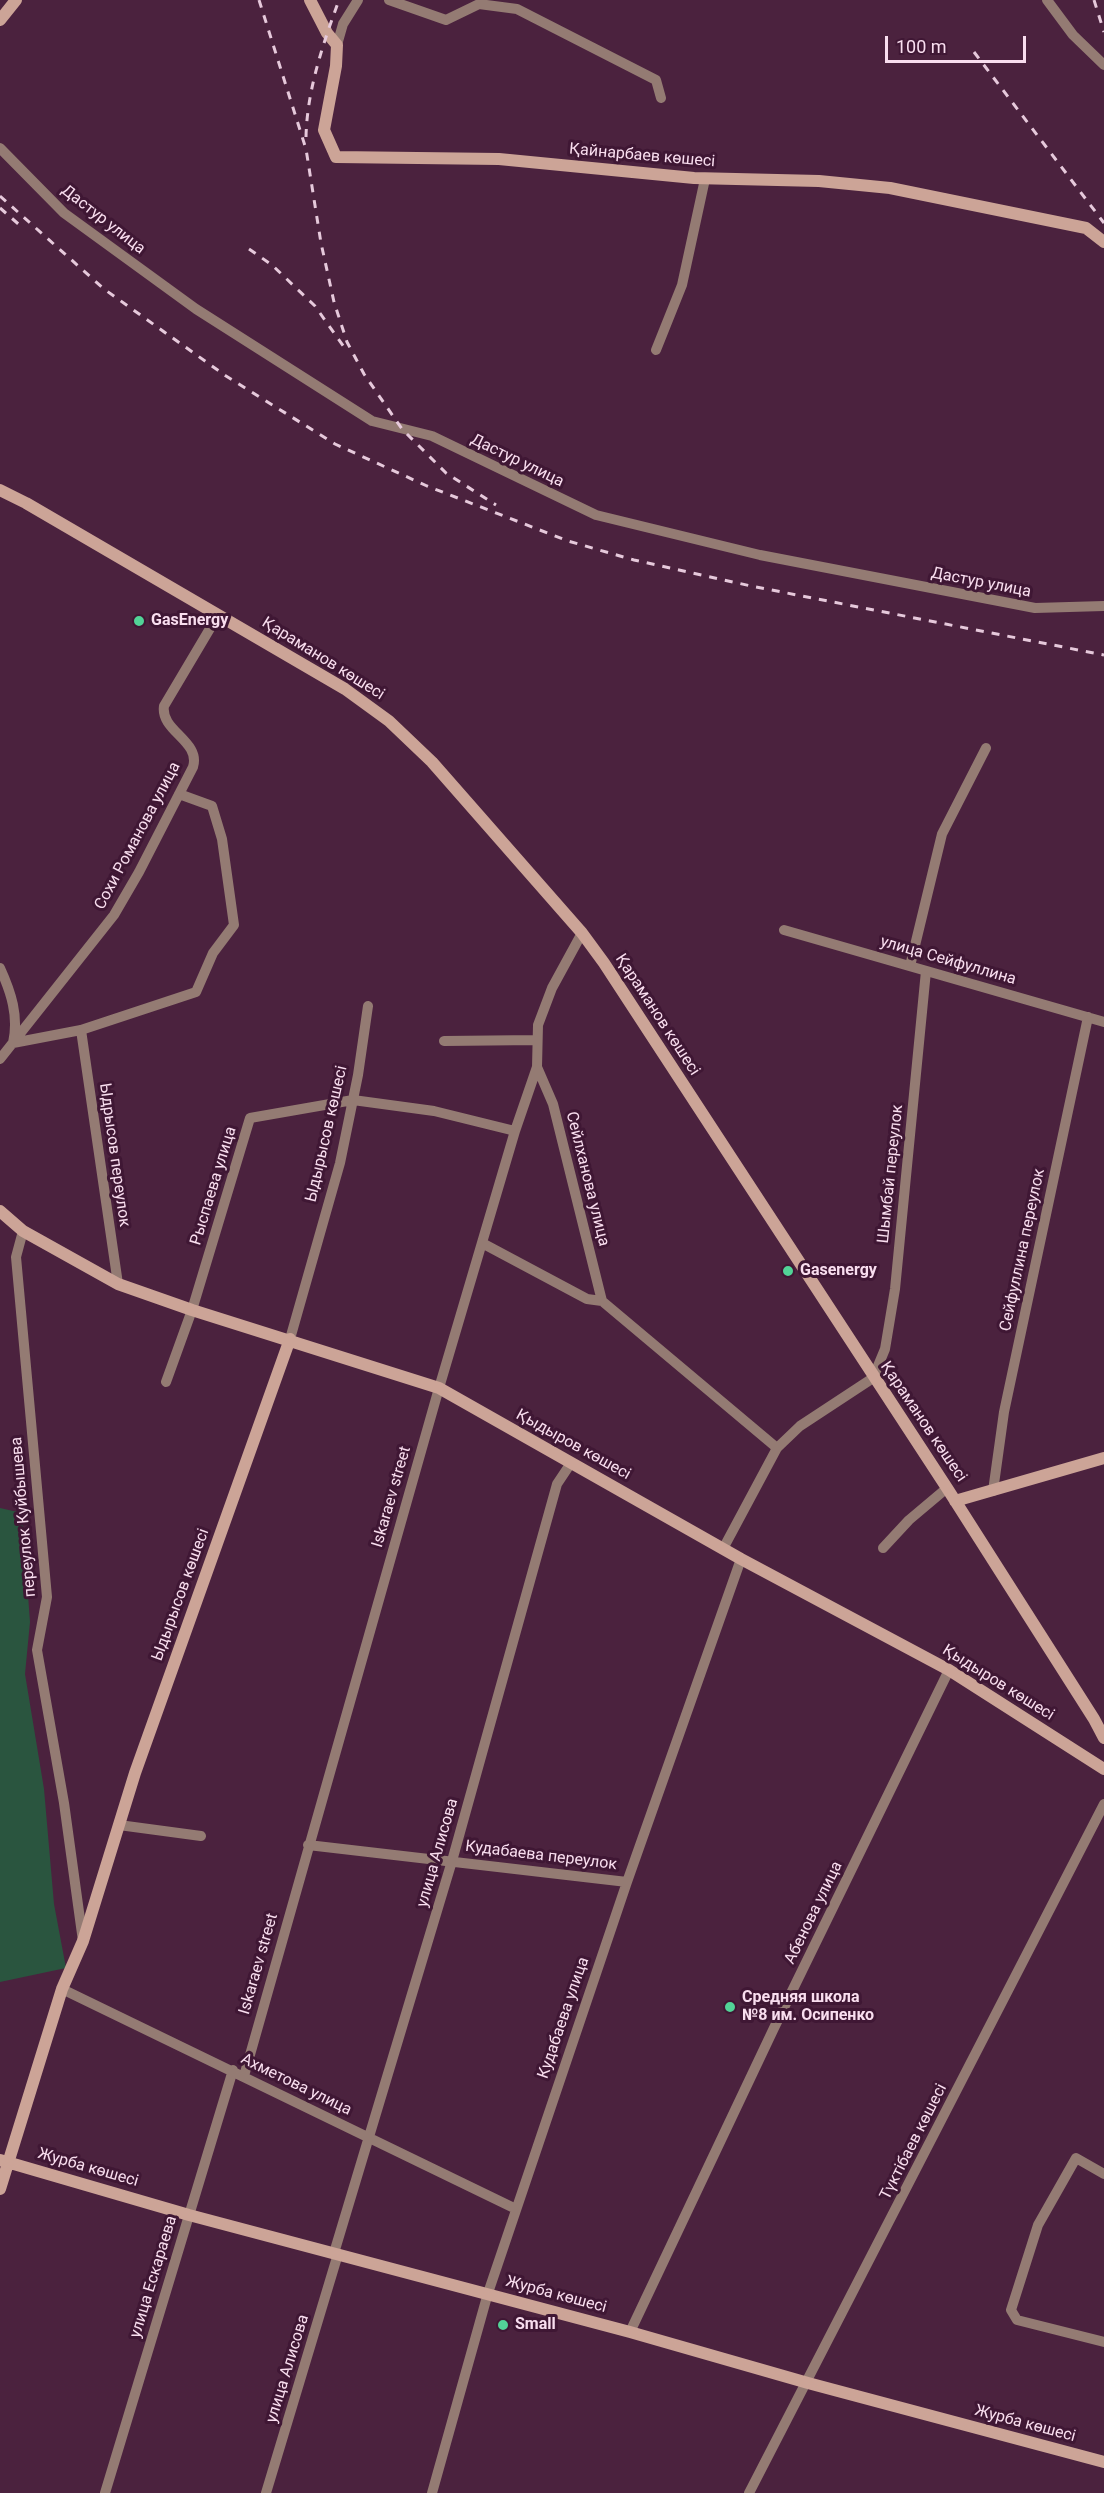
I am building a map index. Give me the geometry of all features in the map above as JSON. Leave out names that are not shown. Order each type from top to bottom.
[{"type":"street","points":[[0,20],[16,0]]},
{"type":"street","points":[[310,0],[327,33],[337,45]]},
{"type":"street","points":[[337,45],[343,24],[358,0]]},
{"type":"street","points":[[389,0],[446,20],[479,4],[517,9],[656,80],[661,98]]},
{"type":"street","points":[[1047,0],[1073,35],[1104,65]]},
{"type":"street","name":"Қайнарбаев көшесі","points":[[337,45],[336,66],[324,130],[336,157],[499,159],[705,178],[819,181],[890,188],[1086,228],[1104,242]]},
{"type":"street","name":"Дастур улица","points":[[0,148],[64,213],[196,309],[372,422],[432,436],[596,515],[760,555],[1035,608],[1104,606]]},
{"type":"street","points":[[656,350],[682,285],[705,178]]},
{"type":"street","points":[[0,485],[26,502]]},
{"type":"street","name":"Қараманов көшесі","points":[[0,490],[26,502],[309,666],[389,721],[432,762],[582,933],[947,1488],[1104,1738]]},
{"type":"street","name":"Сохи Романова улица","points":[[0,1059],[114,915],[132,886],[179,794],[195,758],[193,751],[175,732],[165,717],[164,705],[218,615]]},
{"type":"street","points":[[910,966],[942,834],[986,748]]},
{"type":"street","points":[[0,968],[8,985],[17,1025],[13,1043],[81,1030],[196,992],[213,953],[234,925],[222,838],[212,806],[179,794]]},
{"type":"street","name":"улица Сейфуллина","points":[[784,930],[1104,1022]]},
{"type":"street","name":"Iskaraev street","points":[[244,2076],[439,1388],[515,1131],[537,1067],[538,1025],[552,988],[582,933]]},
{"type":"street","name":"Шымбай переулок","points":[[873,1378],[885,1349],[895,1289],[927,970]]},
{"type":"street","name":"Ыдырысов көшесі","points":[[0,2189],[4,2161],[62,1989],[83,1941],[135,1773],[290,1339],[340,1163],[368,1006]]},
{"type":"street","name":"Сейфуллина переулок","points":[[993,1491],[1004,1412],[1088,1017]]},
{"type":"street","name":"Ыдрысов переулок","points":[[81,1030],[118,1284]]},
{"type":"street","points":[[444,1041],[537,1040]]},
{"type":"street","name":"Сейлханова улица","points":[[537,1067],[553,1104],[602,1301]]},
{"type":"street","name":"Рыспаева улица","points":[[166,1382],[192,1310],[250,1119],[353,1100],[434,1111],[515,1131]]},
{"type":"street","name":"Қыдыров көшесі","points":[[0,1211],[23,1231],[118,1284],[192,1310],[290,1339],[439,1388],[741,1558],[949,1670],[1104,1769]]},
{"type":"street","name":"переулок Куйбышева","points":[[23,1231],[16,1257],[47,1597],[38,1650],[64,1803],[83,1941]]},
{"type":"street","points":[[482,1243],[587,1299],[602,1301],[777,1448]]},
{"type":"street","points":[[723,1547],[777,1448],[800,1426],[873,1378]]},
{"type":"street","points":[[955,1501],[1104,1458]]},
{"type":"street","name":"улица Алисова","points":[[266,2493],[452,1861],[557,1484],[571,1463]]},
{"type":"street","points":[[883,1548],[909,1520],[947,1488]]},
{"type":"street","name":"Кудабаева улица","points":[[432,2493],[488,2294],[516,2209],[627,1882],[741,1558]]},
{"type":"street","name":"Абенова улица","points":[[630,2332],[774,2028],[949,1670]]},
{"type":"street","name":"Түктібаев көшесі","points":[[749,2493],[808,2383],[1104,1804]]},
{"type":"street","points":[[119,1825],[201,1836]]},
{"type":"street","name":"Кудабаева переулок","points":[[308,1845],[627,1882]]},
{"type":"street","name":"Ахметова улица","points":[[62,1989],[516,2209]]},
{"type":"street","name":"улица Ескараева","points":[[105,2493],[232,2070]]},
{"type":"street","points":[[1104,2174],[1076,2158],[1038,2225],[1011,2310],[1017,2320],[1104,2342]]},
{"type":"street","name":"Журба көшесі","points":[[4,2161],[189,2215],[630,2332],[1104,2463]]},
{"type":"green space","points":[[0,1508],[22,1513],[30,1622],[25,1674],[44,1789],[54,1904],[66,1968],[0,1982]]},
{"type":"railway","points":[[259,0],[306,149],[321,243],[334,302],[347,342],[364,374],[402,429],[446,473],[496,505]]},
{"type":"railway","points":[[306,137],[313,85],[339,0]]},
{"type":"railway","points":[[1094,0],[1104,32]]},
{"type":"railway","points":[[974,52],[1104,223]]},
{"type":"railway","points":[[0,196],[104,289],[226,376],[335,444],[427,486],[568,541],[634,560],[751,586],[1104,655]]},
{"type":"railway","points":[[0,208],[23,228]]},
{"type":"railway","points":[[249,249],[272,265],[315,306],[344,347]]},
{"type":"place","name":"GasEnergy","points":[[139,621]]},
{"type":"place","name":"Gasenergy","points":[[788,1271]]},
{"type":"place","name":"Средняя школа №8 им. Осипенко","points":[[730,2007]]},
{"type":"place","name":"Small","points":[[503,2325]]}]
